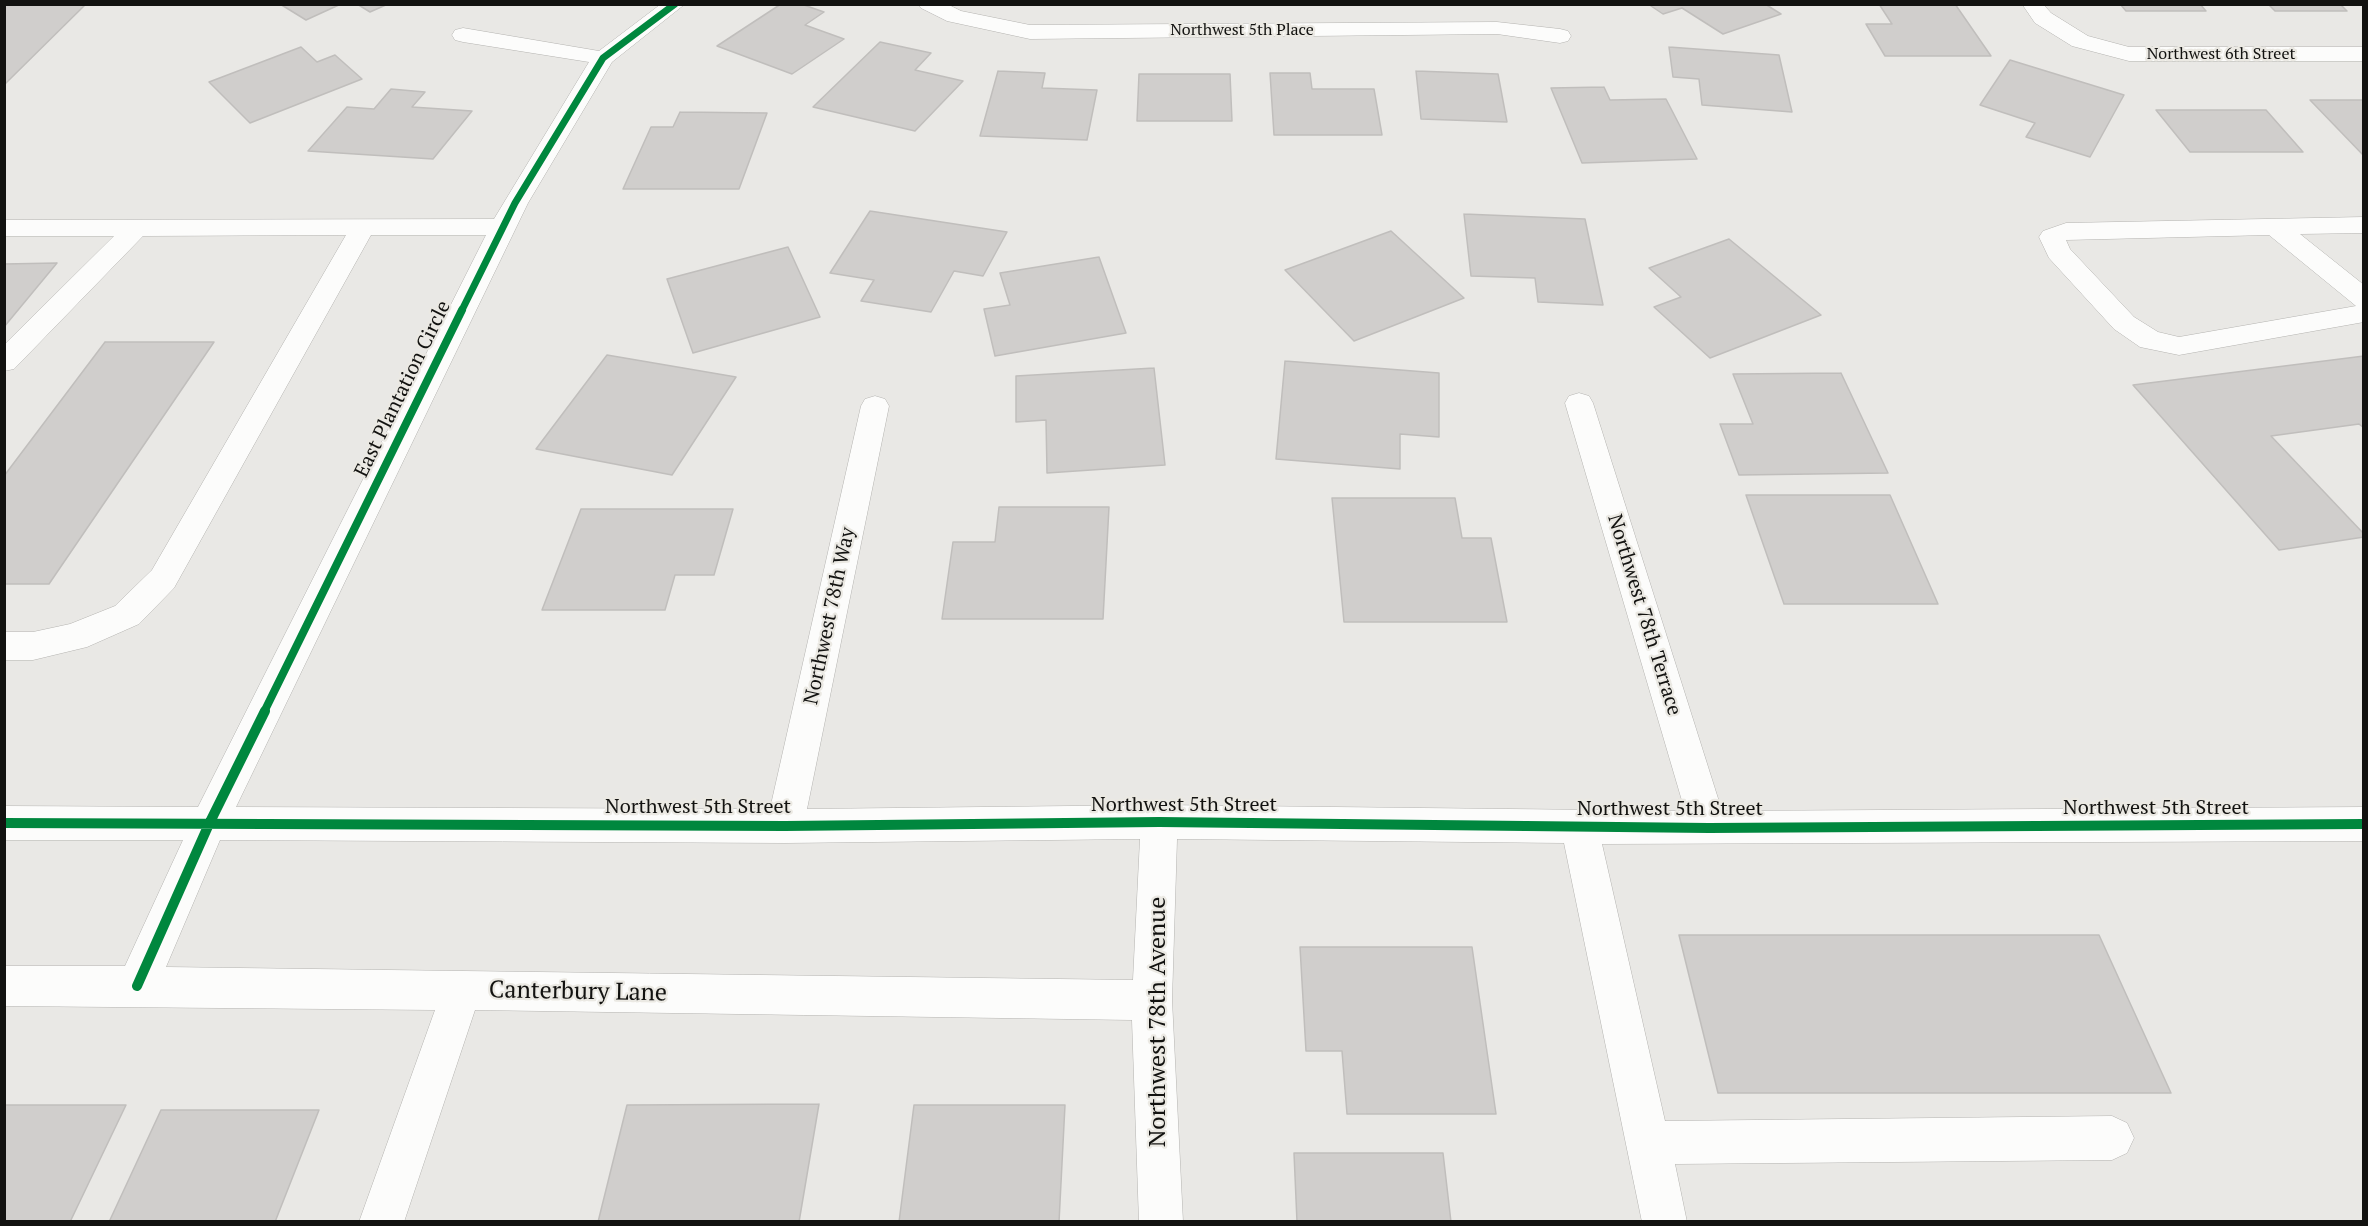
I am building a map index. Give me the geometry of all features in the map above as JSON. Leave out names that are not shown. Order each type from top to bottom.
[{"type":"street","name":"East Plantation Circle","points":[[208,824],[514,203],[603,58],[675,4]]},
{"type":"street","name":"Northwest 5th Place","points":[[928,4],[955,16],[1030,32],[1497,28],[1560,36]]},
{"type":"street","name":"Northwest 6th Street","points":[[2032,4],[2043,18],[2080,41],[2129,54],[2364,54]]},
{"type":"street","points":[[464,35],[603,58]]},
{"type":"street","points":[[2364,225],[2066,231],[2052,237],[2058,252],[2124,323],[2150,340],[2179,346],[2364,313]]},
{"type":"street","points":[[4,228],[503,226]]},
{"type":"street","points":[[4,362],[137,227]]},
{"type":"street","points":[[4,646],[33,646],[75,637],[127,615],[162,579],[363,227]]},
{"type":"street","points":[[2275,227],[2364,299]]},
{"type":"street","name":"Northwest 78th Terrace","points":[[1579,403],[1709,828]]},
{"type":"street","name":"Northwest 78th Way","points":[[785,826],[875,406]]},
{"type":"street","name":"Northwest 5th Street","points":[[4,823],[785,826],[1159,822],[1709,828],[2364,825]]},
{"type":"street","name":"Northwest 78th Avenue","points":[[1159,822],[1152,1000],[1161,1221]]},
{"type":"street","points":[[137,986],[208,824]]},
{"type":"street","points":[[1579,827],[1665,1221]]},
{"type":"street","name":"Canterbury Lane","points":[[4,986],[1152,1000]]},
{"type":"street","points":[[381,1221],[462,990]]},
{"type":"street","points":[[1648,1143],[2112,1137]]},
{"type":"building","points":[[4,4],[86,4],[4,85]]},
{"type":"building","points":[[280,4],[341,4],[306,20]]},
{"type":"building","points":[[357,4],[388,4],[370,12]]},
{"type":"building","points":[[781,4],[801,4],[824,12],[805,25],[844,39],[792,74],[717,46]]},
{"type":"building","points":[[1648,4],[1765,4],[1781,14],[1723,34],[1682,8],[1663,14]]},
{"type":"building","points":[[1879,4],[1955,4],[1991,56],[1885,56],[1866,24],[1892,24]]},
{"type":"building","points":[[2120,4],[2200,4],[2206,11],[2126,11]]},
{"type":"building","points":[[2268,4],[2340,4],[2347,11],[2275,11]]},
{"type":"building","points":[[880,42],[931,53],[915,70],[963,81],[915,131],[813,107]]},
{"type":"building","points":[[301,47],[317,62],[335,55],[362,79],[250,123],[209,82]]},
{"type":"building","points":[[1669,47],[1779,55],[1792,112],[1702,105],[1699,79],[1673,77]]},
{"type":"building","points":[[2010,60],[2124,95],[2090,157],[2026,137],[2035,123],[1980,105]]},
{"type":"building","points":[[998,71],[1045,73],[1042,88],[1097,90],[1087,140],[980,136]]},
{"type":"building","points":[[1416,71],[1498,74],[1507,122],[1421,119]]},
{"type":"building","points":[[1270,73],[1310,73],[1312,89],[1374,89],[1382,135],[1274,135]]},
{"type":"building","points":[[1139,74],[1230,74],[1232,121],[1137,121]]},
{"type":"building","points":[[1604,87],[1610,100],[1666,99],[1697,159],[1582,163],[1551,88]]},
{"type":"building","points":[[391,89],[425,92],[412,107],[472,111],[433,159],[308,151],[347,107],[374,109]]},
{"type":"building","points":[[2310,100],[2364,100],[2364,156]]},
{"type":"building","points":[[2156,110],[2266,110],[2303,152],[2190,152]]},
{"type":"building","points":[[680,112],[767,113],[739,189],[623,189],[651,127],[673,127]]},
{"type":"building","points":[[870,211],[1007,232],[983,276],[954,271],[931,312],[861,301],[874,280],[830,273]]},
{"type":"building","points":[[1464,214],[1585,219],[1603,305],[1538,302],[1535,278],[1471,276]]},
{"type":"building","points":[[1391,231],[1464,298],[1354,341],[1285,270]]},
{"type":"building","points":[[1729,239],[1821,315],[1710,358],[1654,307],[1681,297],[1649,268]]},
{"type":"building","points":[[788,247],[820,317],[693,353],[667,279]]},
{"type":"building","points":[[1099,257],[1126,333],[995,356],[984,309],[1010,305],[1000,273]]},
{"type":"building","points":[[57,263],[4,327],[4,264]]},
{"type":"building","points":[[105,342],[214,342],[49,584],[4,584],[4,476]]},
{"type":"building","points":[[607,355],[736,377],[672,475],[536,449]]},
{"type":"building","points":[[2364,356],[2364,428],[2359,424],[2271,436],[2364,534],[2364,537],[2279,550],[2133,385]]},
{"type":"building","points":[[1285,361],[1439,373],[1439,437],[1400,434],[1400,469],[1276,459]]},
{"type":"building","points":[[1154,368],[1165,465],[1047,473],[1046,420],[1016,422],[1016,376]]},
{"type":"building","points":[[1841,373],[1888,473],[1739,475],[1720,424],[1753,424],[1733,374]]},
{"type":"building","points":[[1746,495],[1890,495],[1938,604],[1784,604]]},
{"type":"building","points":[[1332,498],[1455,498],[1462,538],[1491,538],[1507,622],[1344,622]]},
{"type":"building","points":[[999,507],[1109,507],[1103,619],[942,619],[953,542],[995,542]]},
{"type":"building","points":[[581,509],[733,509],[714,575],[675,575],[665,610],[542,610]]},
{"type":"building","points":[[1679,935],[2099,935],[2171,1093],[1718,1093]]},
{"type":"building","points":[[1300,947],[1472,947],[1496,1114],[1347,1114],[1342,1051],[1306,1051]]},
{"type":"building","points":[[819,1104],[799,1222],[598,1222],[627,1105]]},
{"type":"building","points":[[4,1105],[126,1105],[70,1222],[4,1222]]},
{"type":"building","points":[[914,1105],[1065,1105],[1059,1222],[899,1222]]},
{"type":"building","points":[[161,1110],[319,1110],[275,1222],[109,1222]]},
{"type":"building","points":[[1294,1153],[1443,1153],[1451,1222],[1297,1222]]},
{"type":"cycle path","points":[[137,986],[209,824],[515,203],[603,58],[675,4]]},
{"type":"cycle path","points":[[4,823],[785,826],[1159,822],[1709,828],[2364,824]]}]
